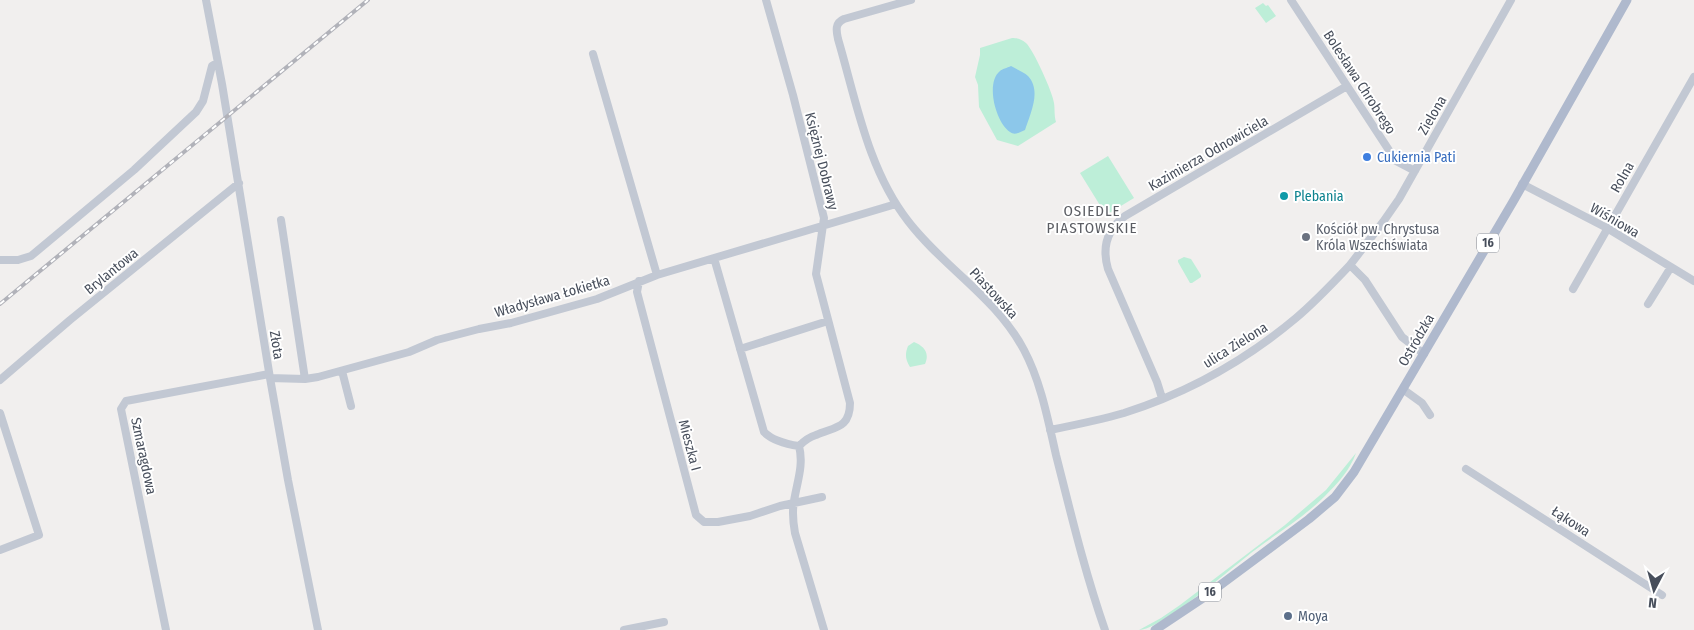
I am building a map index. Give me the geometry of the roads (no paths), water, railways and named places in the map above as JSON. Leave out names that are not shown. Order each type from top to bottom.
[{"type":"main road","name":"Ostródzka","points":[[1156,630],[1203,598],[1309,519],[1335,497],[1354,472],[1404,390],[1625,1]]},
{"type":"street","name":"Złota","points":[[206,0],[239,183],[269,376],[318,630]]},
{"type":"street","name":"Księżnej Dobrawy","points":[[760,0],[766,0],[793,95],[822,210],[824,225],[816,274],[850,403],[848,418],[842,425],[814,435],[799,446]]},
{"type":"street","name":"Piastowska","points":[[911,0],[844,19],[838,23],[837,34],[863,124],[875,161],[885,185],[896,204],[922,238],[982,294],[1002,316],[1025,352],[1038,387],[1090,586],[1105,630]]},
{"type":"street","name":"Bolesława Chrobrego","points":[[1291,0],[1396,161],[1415,171]]},
{"type":"street","name":"Zielona","points":[[1350,265],[1383,222],[1415,171],[1511,0]]},
{"type":"street","points":[[593,54],[657,275]]},
{"type":"street","points":[[0,260],[18,260],[31,256],[134,170],[200,107],[212,66],[217,63]]},
{"type":"street","name":"Rolna","points":[[1573,289],[1607,228],[1691,88],[1694,77]]},
{"type":"street","name":"Kazimierza Odnowiciela","points":[[1162,398],[1157,382],[1108,269],[1106,239],[1112,228],[1118,221],[1139,208],[1347,86]]},
{"type":"street","name":"Brylantowa","points":[[0,380],[239,183]]},
{"type":"street","name":"Wiśniowa","points":[[1522,184],[1607,228],[1694,281]]},
{"type":"street","name":"Władysława Łokietka","points":[[269,376],[305,379],[342,371],[409,352],[437,340],[511,323],[597,299],[638,281],[896,204]]},
{"type":"street","points":[[281,220],[305,379]]},
{"type":"street","points":[[714,258],[764,432],[768,436],[782,442],[799,446],[802,462],[794,503],[793,520],[795,533],[824,630]]},
{"type":"street","points":[[1350,265],[1365,280],[1402,337],[1424,354]]},
{"type":"street","name":"ulica Zielona","points":[[1050,430],[1125,412],[1178,392],[1211,376],[1248,354],[1290,323],[1314,302],[1350,265]]},
{"type":"street","points":[[1648,304],[1671,267]]},
{"type":"street","name":"Mieszka I","points":[[638,281],[637,292],[696,515],[704,522],[718,522],[750,516],[794,503]]},
{"type":"street","points":[[740,349],[828,321]]},
{"type":"street","points":[[342,371],[351,406]]},
{"type":"street","name":"Szmaragdowa","points":[[166,630],[121,409],[126,402],[269,376]]},
{"type":"street","points":[[1404,390],[1422,403],[1430,415]]},
{"type":"street","points":[[0,413],[39,536],[0,550]]},
{"type":"street","name":"Łąkowa","points":[[1466,469],[1662,595]]},
{"type":"street","points":[[794,503],[822,497]]},
{"type":"street","points":[[624,630],[664,622]]},
{"type":"water","points":[[1011,66],[1028,76],[1032,82],[1035,95],[1025,130],[1016,134],[1010,132],[1000,120],[994,103],[993,93],[993,84],[996,77],[1001,70]]},
{"type":"railway","points":[[0,304],[368,0]]},
{"type":"place","name":"Cukiernia Pati","points":[[1367,157]]},
{"type":"place","name":"Plebania","points":[[1284,196]]},
{"type":"place","name":"Kościół pw. Chrystusa Króla Wszechświata","points":[[1306,237]]},
{"type":"place","name":"Moya","points":[[1288,616]]},
{"type":"district","name":"OSIEDLE PIASTOWSKIE","points":[[1092,220]]}]
